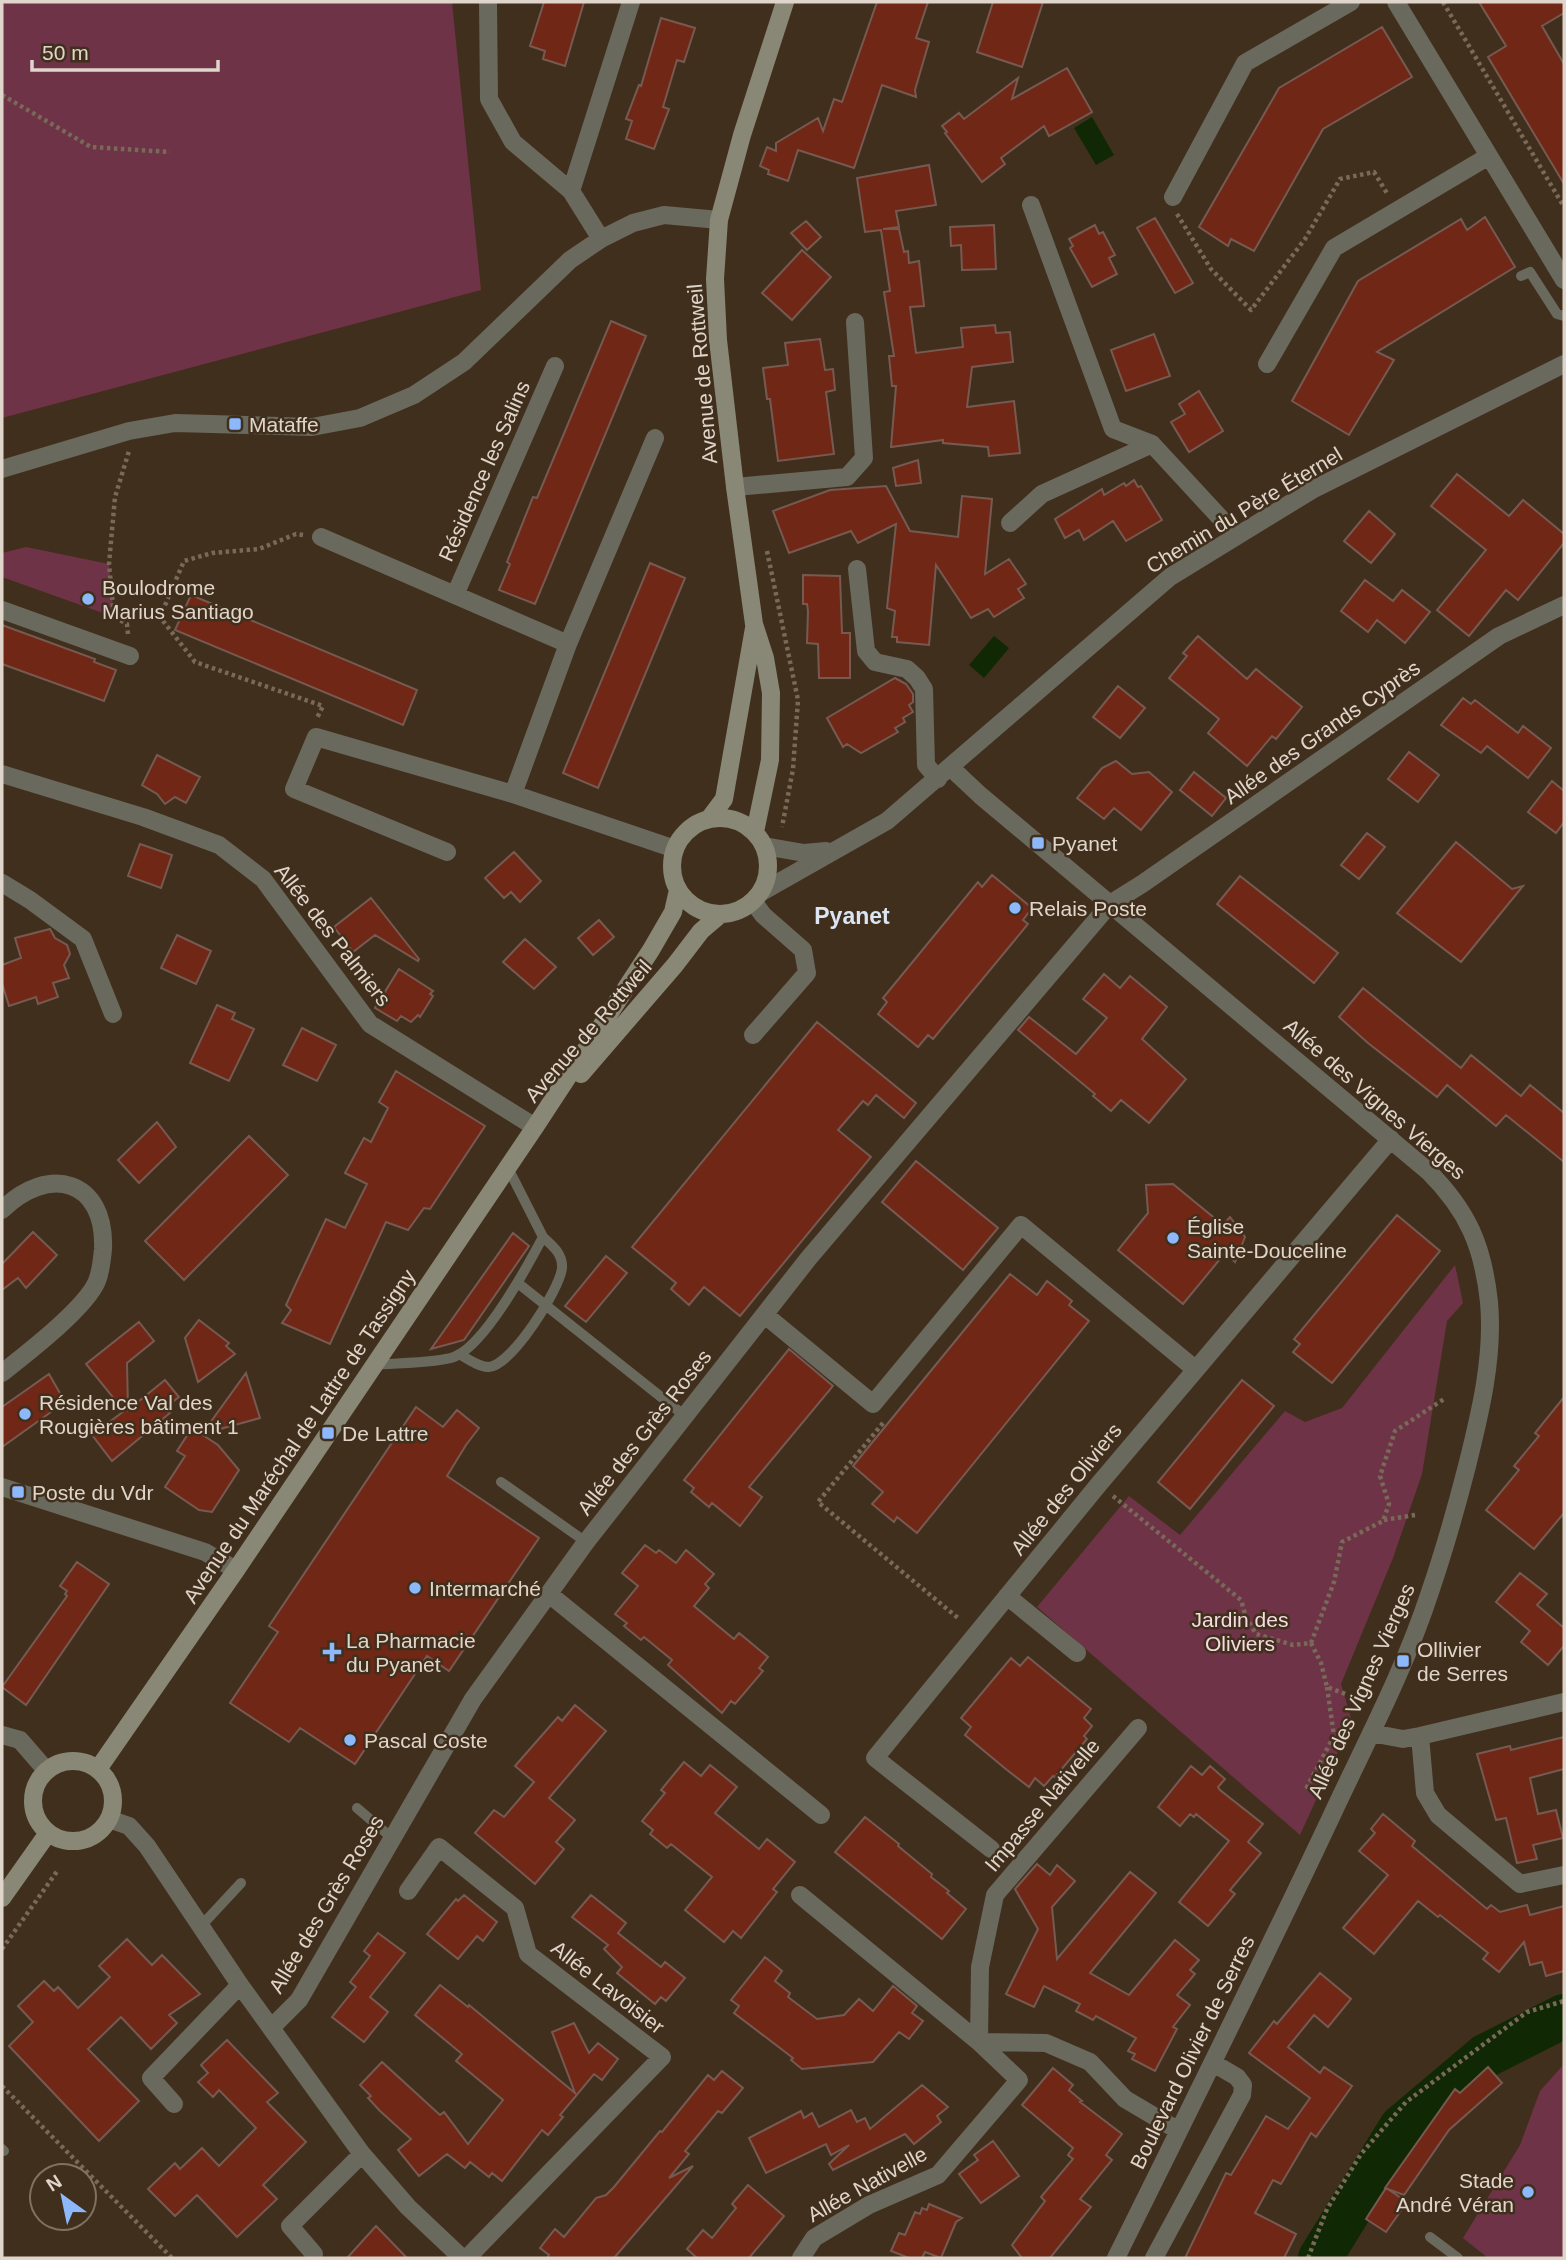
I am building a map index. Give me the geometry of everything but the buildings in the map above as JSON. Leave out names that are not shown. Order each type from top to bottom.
[{"type":"main road","name":"Avenue de Rottweil","points":[[760,839],[769,760],[771,693],[765,659],[754,624],[735,487],[718,340],[715,279],[719,220],[742,135],[785,2]]},
{"type":"main road","name":"Avenue de Rottweil","points":[[709,819],[724,799],[754,624]]},
{"type":"main road","points":[[726,818],[742,822],[760,839],[769,862],[767,878],[757,897],[736,912],[705,912],[692,905],[678,890],[672,864],[675,849],[682,836],[694,825],[709,819],[726,818]]},
{"type":"main road","name":"Avenue de Rottweil","points":[[535,1127],[651,950],[673,912],[678,890]]},
{"type":"main road","name":"Avenue de Rottweil","points":[[535,1127],[675,965],[701,931],[721,914]]},
{"type":"main road","name":"Avenue du Maréchal de Lattre de Tassigny","points":[[98,1769],[236,1570],[535,1127]]},
{"type":"main road","points":[[71,1760],[85,1762],[98,1769],[107,1779],[113,1806],[109,1819],[101,1830],[90,1838],[78,1841],[65,1841],[48,1833],[36,1819],[32,1806],[37,1782],[46,1770],[57,1763],[71,1760]]},
{"type":"main road","points":[[2,1898],[48,1833]]},
{"type":"street","points":[[488,2],[489,99],[513,142],[571,191],[601,239]]},
{"type":"street","points":[[571,191],[631,2]]},
{"type":"street","points":[[1173,197],[1245,63],[1351,2]]},
{"type":"street","points":[[1396,2],[1564,279]]},
{"type":"street","points":[[1267,364],[1334,248],[1489,156]]},
{"type":"street","points":[[1031,205],[1113,429],[1152,444],[1237,536]]},
{"type":"street","points":[[2,469],[129,431],[175,424],[312,427],[360,418],[414,395],[464,362],[570,260],[601,239],[633,223],[664,215],[719,220]]},
{"type":"street","points":[[735,487],[847,477],[864,458],[855,322]]},
{"type":"street","name":"Chemin du Père Éternel","points":[[757,897],[887,821],[1170,577],[1312,490],[1564,364]]},
{"type":"street","name":"Résidence les Salins","points":[[455,595],[555,366]]},
{"type":"street","points":[[513,794],[568,644],[654,438]]},
{"type":"street","points":[[1010,523],[1042,494],[1152,444]]},
{"type":"street","name":"Résidence les Salins","points":[[321,537],[568,644]]},
{"type":"street","points":[[857,569],[866,651],[875,662],[907,669],[917,678],[924,689],[926,765],[944,773]]},
{"type":"street","name":"Allée des Grands Cyprès","points":[[1110,904],[1499,636],[1564,606]]},
{"type":"street","points":[[2,610],[130,656]]},
{"type":"street","points":[[447,852],[294,789],[316,737],[513,794],[675,849]]},
{"type":"street","name":"Allée des Vignes Vierges","points":[[944,773],[981,796],[1391,1139],[1450,1193],[1465,1216],[1475,1239],[1489,1304],[1488,1351],[1481,1413],[1438,1567],[1403,1661],[1308,1866]]},
{"type":"street","name":"Allée des Palmiers","points":[[2,774],[143,817],[219,845],[263,879],[370,1024],[535,1127]]},
{"type":"street","name":"Chemin du Père Éternel","points":[[760,839],[804,853],[824,852],[846,845]]},
{"type":"street","points":[[2,883],[83,939],[113,1014]]},
{"type":"street","points":[[753,1035],[807,973],[803,950],[764,915],[757,897]]},
{"type":"street","name":"Allée des Grès Roses","points":[[271,2028],[299,2000],[473,1699],[586,1542],[817,1249],[1110,904]]},
{"type":"street","name":"Allée des Oliviers","points":[[991,1849],[875,1758],[1099,1484],[1391,1139]]},
{"type":"street","points":[[2,1210],[33,1187],[55,1182],[69,1184],[85,1194],[94,1208],[101,1223],[103,1246],[101,1270],[89,1295],[2,1373]]},
{"type":"street","points":[[765,1315],[873,1404],[1021,1225],[1195,1369]]},
{"type":"street","points":[[2,1487],[205,1552],[236,1570]]},
{"type":"street","points":[[549,1594],[821,1815]]},
{"type":"street","points":[[1007,1596],[1076,1653]]},
{"type":"street","points":[[1371,1733],[1403,1739],[1420,1737],[1564,1702]]},
{"type":"street","name":"Impasse Nativelle","points":[[979,2042],[980,1967],[995,1895],[1138,1728]]},
{"type":"street","points":[[2,1735],[20,1740],[46,1770]]},
{"type":"street","points":[[1420,1737],[1425,1793],[1438,1815],[1520,1884],[1564,1875]]},
{"type":"street","points":[[109,1819],[128,1826],[147,1846],[240,1985],[362,2154],[408,2207],[465,2258]]},
{"type":"street","name":"Allée Lavoisier","points":[[408,1891],[439,1847],[514,1908],[528,1954],[662,2057],[465,2258]]},
{"type":"street","name":"Boulevard Olivier de Serres","points":[[1116,2258],[1308,1866]]},
{"type":"street","points":[[800,1895],[979,2042],[1046,2043],[1090,2062],[1125,2099],[1179,2131]]},
{"type":"street","points":[[174,2104],[151,2078],[240,1985]]},
{"type":"street","name":"Allée Nativelle","points":[[802,2258],[814,2238],[825,2231],[869,2205],[938,2175],[1019,2081],[979,2042]]},
{"type":"street","points":[[1154,2258],[1242,2095],[1243,2085],[1237,2077],[1213,2063]]},
{"type":"street","points":[[314,2254],[289,2226],[362,2154]]},
{"type":"lane","points":[[1521,276],[1530,272],[1558,314],[1564,316]]},
{"type":"lane","points":[[459,1354],[485,1367],[501,1363],[520,1344],[545,1305],[562,1269],[560,1255],[543,1237],[508,1168]]},
{"type":"lane","points":[[374,1365],[453,1357],[471,1348],[519,1284],[543,1237]]},
{"type":"lane","points":[[519,1284],[685,1416]]},
{"type":"lane","points":[[500,1482],[586,1542]]},
{"type":"lane","points":[[357,1808],[393,1838]]},
{"type":"lane","points":[[201,1926],[241,1883]]},
{"type":"lane","points":[[1430,2237],[1458,2258]]},
{"type":"path","points":[[1443,2],[1564,207]]},
{"type":"path","points":[[2,94],[91,147],[170,152]]},
{"type":"path","points":[[1173,197],[1170,202],[1210,269],[1251,310],[1305,239],[1340,179],[1374,172],[1397,211]]},
{"type":"path","points":[[129,453],[115,497],[109,565],[114,618],[127,624],[130,656]]},
{"type":"path","points":[[316,737],[313,726],[323,706],[195,662],[160,617],[184,561],[212,553],[259,549],[296,534],[321,537]]},
{"type":"path","points":[[1383,1521],[1389,1504],[1380,1476],[1395,1431],[1444,1399]]},
{"type":"path","points":[[873,1404],[889,1416],[818,1502],[958,1618]]},
{"type":"path","points":[[1099,1484],[1241,1600],[1246,1618],[1256,1634],[1293,1645],[1311,1643]]},
{"type":"path","points":[[1325,1795],[1307,1787],[1334,1736],[1327,1686],[1321,1663],[1311,1643],[1334,1582],[1342,1542],[1383,1521],[1415,1515]]},
{"type":"path","points":[[1327,1686],[1348,1696]]},
{"type":"path","points":[[2,1950],[58,1870]]},
{"type":"path","points":[[1308,2258],[1327,2209],[1361,2154],[1406,2102],[1527,2012],[1564,2001]]},
{"type":"path","points":[[2,2086],[172,2258]]},
{"type":"green space","points":[[2,2],[452,2],[481,290],[2,418]]},
{"type":"green space","name":"Boulodrome Marius Santiago","points":[[26,547],[109,564],[114,617],[2,577],[2,553]]},
{"type":"green space","name":"Jardin des Oliviers","points":[[1455,1265],[1463,1303],[1447,1321],[1422,1474],[1393,1558],[1341,1684],[1352,1721],[1300,1835],[1037,1607],[1129,1496],[1180,1535],[1285,1411],[1305,1422],[1342,1408]]},
{"type":"green space","name":"Stade André Véran","points":[[1564,2064],[1564,2258],[1488,2258],[1463,2238],[1520,2145],[1540,2091]]},
{"type":"shaded area","points":[[1092,117],[1114,155],[1096,165],[1074,128]]},
{"type":"shaded area","points":[[994,636],[1009,648],[984,678],[969,665]]},
{"type":"waterway","points":[[1320,2258],[1401,2127],[1485,2056],[1564,2016]]},
{"type":"place","name":"Mataffe","points":[[235,424]]},
{"type":"place","name":"Boulodrome Marius Santiago","points":[[88,599]]},
{"type":"place","name":"Pyanet","points":[[1038,843]]},
{"type":"place","name":"Relais Poste","points":[[1015,908]]},
{"type":"place","name":"Église Sainte-Douceline","points":[[1173,1238]]},
{"type":"place","name":"Résidence Val des Rougières bâtiment 1","points":[[25,1414]]},
{"type":"place","name":"De Lattre","points":[[328,1433]]},
{"type":"place","name":"Poste du Vdr","points":[[18,1492]]},
{"type":"place","name":"Intermarché","points":[[415,1588]]},
{"type":"place","name":"La Pharmacie du Pyanet","points":[[332,1652]]},
{"type":"place","name":"Ollivier de Serres","points":[[1403,1661]]},
{"type":"place","name":"Pascal Coste","points":[[350,1740]]},
{"type":"place","name":"Stade André Véran","points":[[1528,2192]]},
{"type":"district","name":"Pyanet","points":[[852,916]]}]
